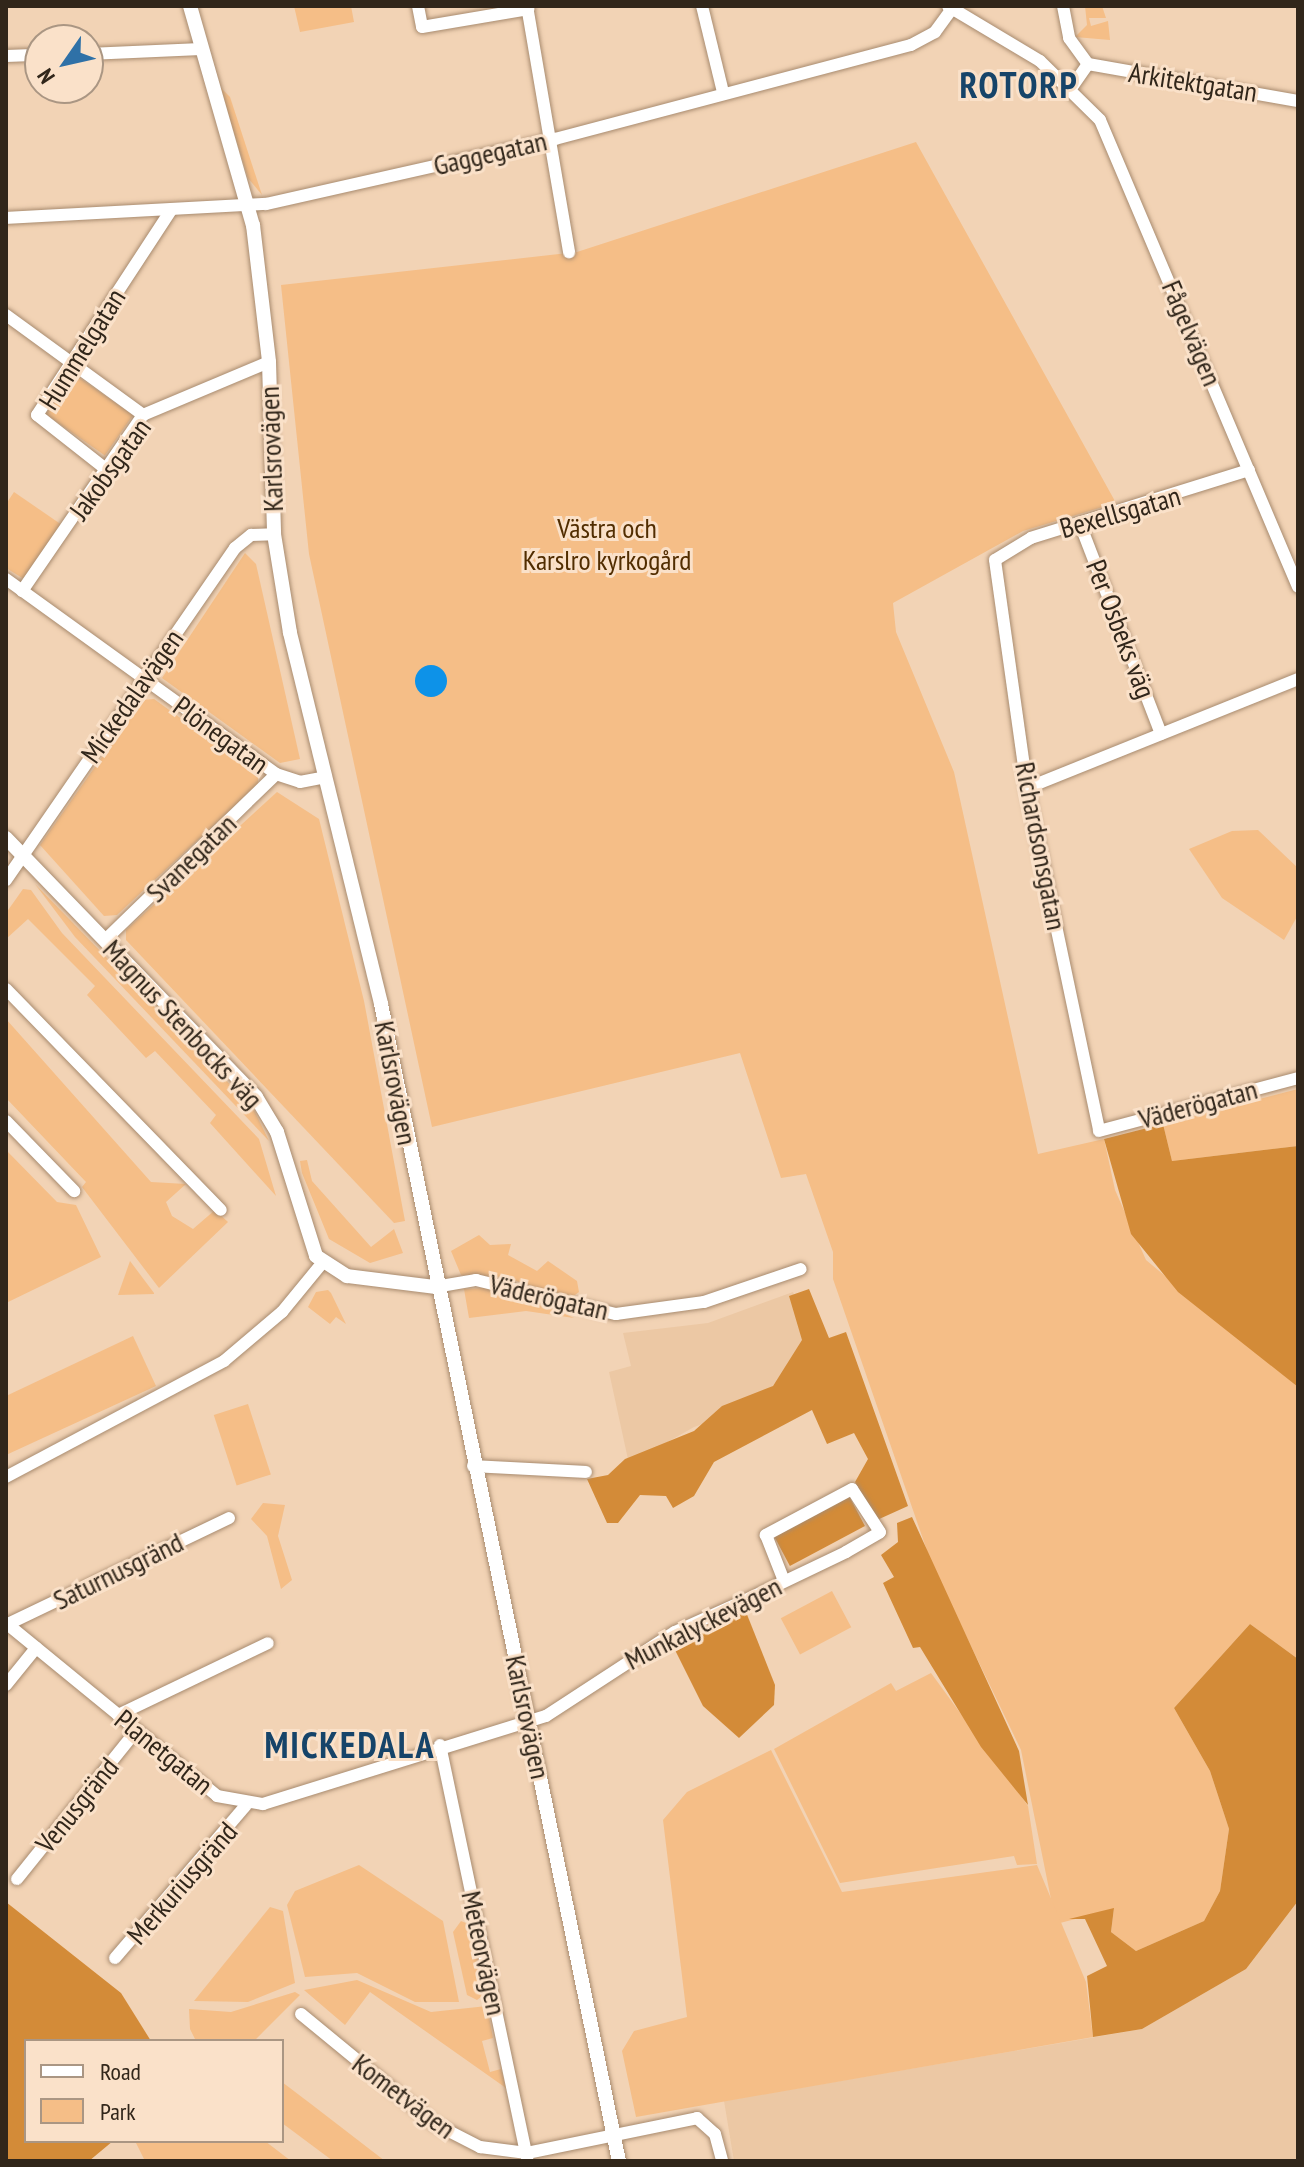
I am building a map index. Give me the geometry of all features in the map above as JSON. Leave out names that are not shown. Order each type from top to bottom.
[{"type":"street","name":"Karlsrovägen","points":[[190,6],[248,207],[269,362],[274,534],[326,777],[384,1017],[435,1287],[529,1717],[619,2161]]},
{"type":"street","points":[[418,6],[422,27],[527,7],[555,139],[569,252]]},
{"type":"street","points":[[702,6],[723,92]]},
{"type":"street","points":[[950,8],[1072,87],[1088,64],[1069,38],[1063,6]]},
{"type":"street","name":"Gaggegatan","points":[[6,218],[248,207],[555,139],[723,92],[911,45],[935,32],[950,8]]},
{"type":"street","points":[[104,53],[201,49]]},
{"type":"street","name":"Arkitektgatan","points":[[1088,64],[1298,101]]},
{"type":"street","name":"Fågelvägen","points":[[1072,87],[1112,142],[1249,470],[1294,562],[1298,587]]},
{"type":"street","name":"Hummelgatan","points":[[107,470],[37,415],[69,361],[172,209]]},
{"type":"street","points":[[6,315],[143,415]]},
{"type":"street","name":"Jakobsgatan","points":[[22,591],[143,415],[269,362]]},
{"type":"street","name":"Bexellsgatan","points":[[995,560],[1031,538],[1249,470]]},
{"type":"street","name":"Per Osbeks väg","points":[[1080,524],[1161,734]]},
{"type":"street","name":"Mickedalavägen","points":[[6,880],[21,853],[235,548],[251,535],[274,534]]},
{"type":"street","name":"Richardsonsgatan","points":[[995,560],[1027,788],[1099,1131]]},
{"type":"street","name":"Plönegatan","points":[[6,579],[276,774],[300,782],[326,777]]},
{"type":"street","points":[[1027,788],[1298,679]]},
{"type":"street","name":"Svanegatan","points":[[105,940],[276,774]]},
{"type":"street","name":"Magnus Stenbocks väg","points":[[6,838],[268,1114],[307,1241],[323,1262]]},
{"type":"street","points":[[6,989],[221,1210]]},
{"type":"street","name":"Väderögatan","points":[[1099,1131],[1298,1078]]},
{"type":"street","points":[[8,1126],[74,1191]]},
{"type":"street","points":[[6,1477],[224,1361],[282,1312],[323,1262],[365,1280],[435,1287]]},
{"type":"street","name":"Väderögatan","points":[[435,1287],[476,1280],[587,1311],[630,1313],[704,1302],[801,1269]]},
{"type":"street","points":[[473,1466],[586,1472]]},
{"type":"street","name":"Munkalyckevägen","points":[[529,1717],[546,1716],[641,1651],[784,1581],[880,1532],[852,1489],[766,1535],[784,1581]]},
{"type":"street","name":"Saturnusgränd","points":[[7,1624],[229,1518]]},
{"type":"street","name":"Planetgatan","points":[[7,1624],[217,1796],[246,1805],[529,1717]]},
{"type":"street","points":[[118,1715],[268,1643]]},
{"type":"street","points":[[6,1685],[36,1648]]},
{"type":"street","name":"Venusgränd","points":[[17,1879],[136,1731]]},
{"type":"street","name":"Meteorvägen","points":[[440,1745],[527,2157]]},
{"type":"street","name":"Merkuriusgränd","points":[[115,1958],[246,1805]]},
{"type":"street","name":"Kometvägen","points":[[301,2014],[460,2140],[527,2157],[697,2118],[715,2134],[722,2161]]},
{"type":"shaded area","points":[[1163,1124],[1172,1161],[1298,1146],[1298,1387],[1178,1292],[1131,1234],[1104,1139]]},
{"type":"shaded area","points":[[809,1289],[829,1338],[846,1332],[908,1506],[877,1520],[855,1482],[868,1459],[854,1433],[827,1444],[812,1410],[714,1462],[694,1496],[673,1508],[666,1496],[640,1495],[618,1523],[607,1523],[587,1479],[608,1475],[625,1459],[694,1431],[722,1406],[773,1386],[802,1340],[789,1296]]},
{"type":"shaded area","points":[[793,1292],[809,1337],[758,1406],[694,1427],[629,1464],[609,1372],[631,1366],[623,1333],[708,1323]]},
{"type":"shaded area","points":[[849,1496],[865,1526],[790,1566],[774,1536]]},
{"type":"shaded area","points":[[912,1517],[1019,1751],[1028,1805],[981,1747],[920,1647],[913,1648],[883,1583],[894,1577],[881,1555],[898,1542],[897,1523]]},
{"type":"shaded area","points":[[744,1607],[775,1685],[774,1705],[739,1738],[703,1706],[672,1644]]},
{"type":"shaded area","points":[[1250,1624],[1298,1659],[1298,1901],[1246,1969],[1142,2029],[1093,2037],[1087,1976],[1107,1966],[1085,1919],[1069,1919],[1114,1908],[1111,1932],[1136,1951],[1204,1921],[1220,1891],[1229,1829],[1210,1771],[1174,1708]]},
{"type":"shaded area","points":[[1298,1901],[1298,2161],[734,2161],[724,2101],[1142,2029],[1246,1969]]},
{"type":"shaded area","points":[[6,1902],[121,1993],[150,2039],[24,2039],[24,2143],[111,2143],[89,2161],[6,2161]]},
{"type":"green space","points":[[294,6],[351,6],[354,22],[300,32]]},
{"type":"green space","points":[[1085,6],[1102,6],[1106,18],[1089,18],[1091,26],[1108,21],[1110,40],[1075,37],[1087,25]]},
{"type":"green space","points":[[220,87],[230,97],[262,195],[248,178]]},
{"type":"green space","name":"Västra och Karslro kyrkogård","points":[[916,142],[1116,503],[1023,531],[893,603],[896,632],[954,772],[1038,1154],[1104,1139],[1115,1190],[1146,1260],[1298,1387],[1298,1659],[1250,1624],[1174,1708],[1210,1771],[1229,1829],[1220,1891],[1204,1921],[1136,1951],[1111,1932],[1114,1909],[1060,1923],[1053,1909],[1021,1750],[932,1565],[833,1279],[833,1252],[806,1174],[781,1178],[740,1053],[432,1127],[309,554],[281,285],[577,252]]},
{"type":"green space","points":[[74,374],[133,415],[105,455],[46,414]]},
{"type":"green space","points":[[14,492],[62,525],[24,579],[6,568],[6,504]]},
{"type":"green space","points":[[245,553],[256,564],[300,759],[280,763],[162,678]]},
{"type":"green space","points":[[154,699],[258,774],[258,784],[117,915],[104,916],[40,845],[142,700]]},
{"type":"green space","points":[[277,792],[319,819],[364,1001],[405,1221],[394,1223],[126,940],[126,930]]},
{"type":"green space","points":[[1258,830],[1298,868],[1298,915],[1284,940],[1222,898],[1189,849],[1232,831]]},
{"type":"green space","points":[[35,884],[253,1108],[269,1141],[75,937]]},
{"type":"green space","points":[[23,889],[31,890],[62,933],[259,1139],[276,1196],[210,1123],[216,1115],[155,1051],[146,1058],[87,995],[95,986],[28,919],[6,939],[6,913]]},
{"type":"green space","points":[[6,1019],[151,1182],[186,1184],[166,1202],[172,1216],[193,1229],[215,1210],[228,1222],[159,1288],[82,1187],[86,1182],[6,1098]]},
{"type":"green space","points":[[1298,1089],[1298,1146],[1172,1161],[1163,1124]]},
{"type":"green space","points":[[6,1150],[57,1202],[76,1205],[101,1257],[6,1303]]},
{"type":"green space","points":[[307,1160],[312,1181],[371,1247],[394,1229],[403,1253],[370,1263],[329,1239],[302,1173],[300,1161]]},
{"type":"green space","points":[[479,1235],[490,1245],[511,1244],[508,1255],[537,1271],[548,1261],[577,1281],[579,1292],[571,1298],[506,1278],[461,1275],[451,1251]]},
{"type":"green space","points":[[130,1261],[154,1293],[154,1294],[118,1295]]},
{"type":"green space","points":[[485,1288],[527,1297],[574,1318],[526,1311],[469,1318],[464,1289]]},
{"type":"green space","points":[[328,1290],[346,1324],[336,1317],[330,1324],[308,1307],[316,1292]]},
{"type":"green space","points":[[133,1336],[156,1386],[6,1455],[6,1396]]},
{"type":"green space","points":[[248,1404],[271,1474],[237,1486],[214,1415]]},
{"type":"green space","points":[[263,1503],[285,1505],[278,1536],[292,1580],[281,1589],[267,1536],[251,1519]]},
{"type":"green space","points":[[832,1591],[851,1627],[800,1654],[781,1618]]},
{"type":"green space","points":[[931,1673],[1028,1806],[1037,1864],[1017,1865],[1014,1856],[840,1883],[774,1749],[891,1683],[896,1691]]},
{"type":"green space","points":[[771,1750],[842,1892],[1037,1865],[1086,1982],[1093,2037],[636,2117],[622,2051],[634,2031],[687,2017],[663,1820],[687,1792]]},
{"type":"green space","points":[[359,1865],[443,1921],[459,2002],[415,2002],[357,1973],[305,1977],[287,1905],[295,1891]]},
{"type":"green space","points":[[270,1907],[283,1911],[295,1983],[248,2002],[194,2001]]},
{"type":"green space","points":[[461,1921],[471,1925],[485,1994],[477,2000],[467,1995],[453,1932]]},
{"type":"green space","points":[[357,1980],[431,2012],[487,2006],[493,2038],[482,2041],[490,2072],[501,2069],[506,2088],[370,1992],[345,2025],[304,1990]]},
{"type":"green space","points":[[295,1992],[300,1995],[256,2039],[195,2039],[190,2029],[189,2009],[231,2012]]},
{"type":"green space","points":[[284,2084],[385,2161],[333,2161],[284,2124]]},
{"type":"green space","points":[[136,2143],[268,2143],[291,2161],[145,2161]]},
{"type":"water","points":[[431,665],[442,670],[447,681],[442,692],[431,697],[420,692],[415,681],[420,670]]},
{"type":"district","name":"ROTORP","points":[[1019,85]]},
{"type":"district","name":"MICKEDALA","points":[[350,1745]]}]
